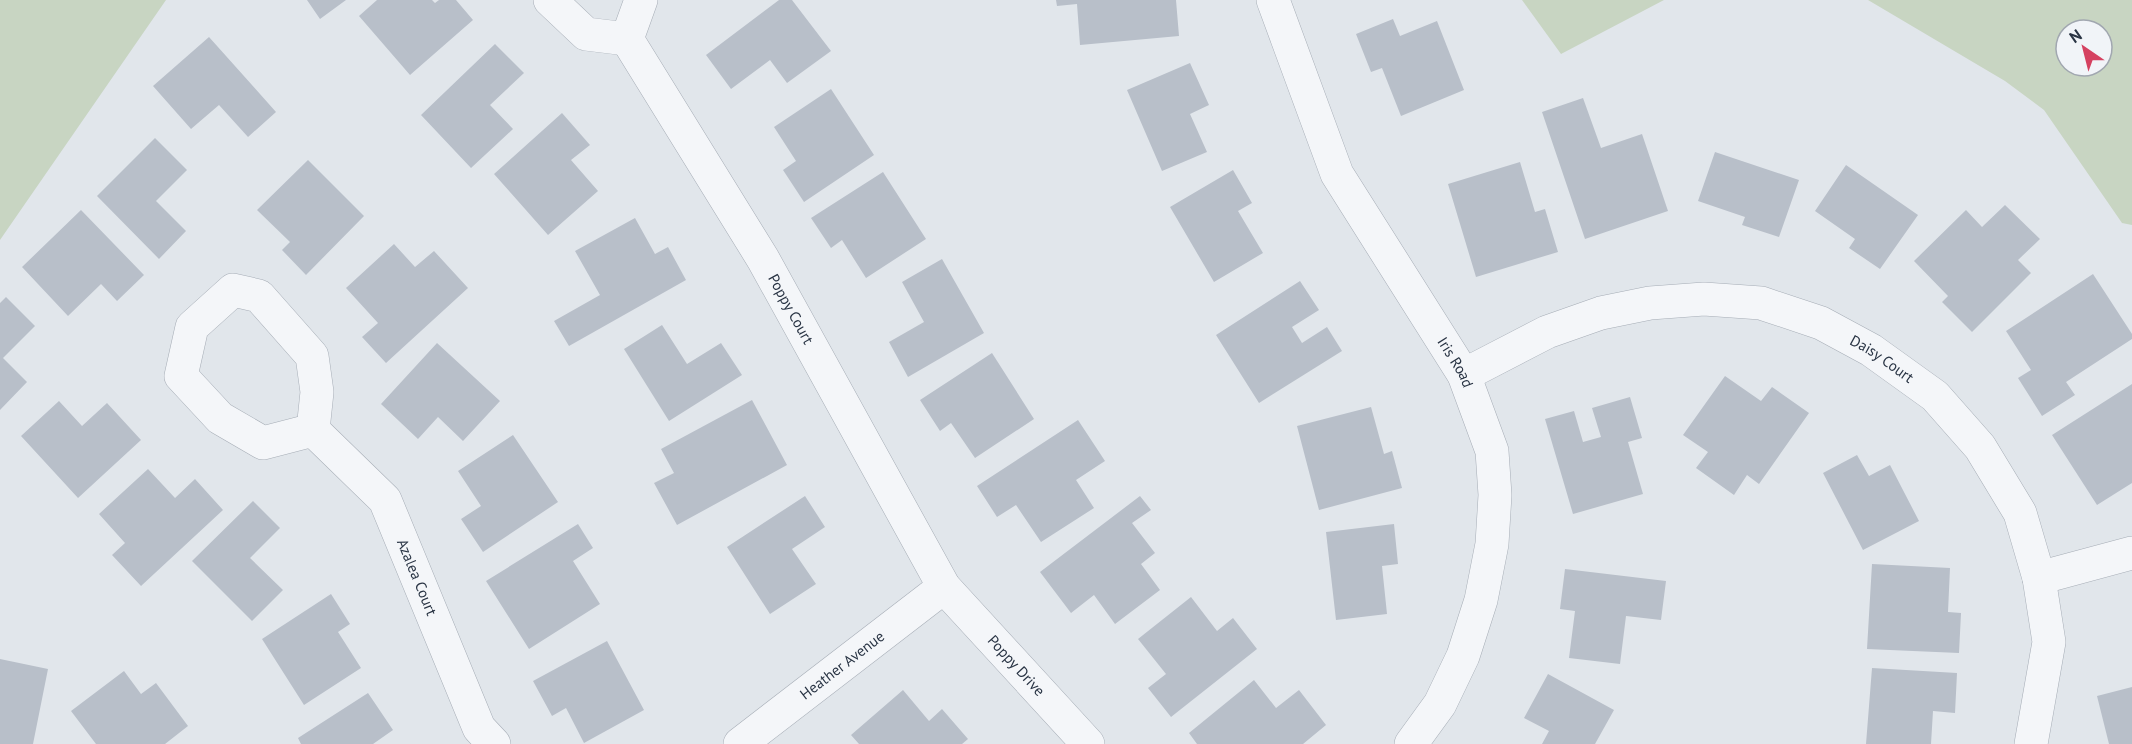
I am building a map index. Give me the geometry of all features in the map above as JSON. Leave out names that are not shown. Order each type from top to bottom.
[{"type":"street","points":[[550,0],[586,34],[627,39],[641,0]]},
{"type":"street","name":"Iris Road","points":[[1273,0],[1337,174],[1464,375],[1492,451],[1495,495],[1492,544],[1481,600],[1463,656],[1440,704],[1411,744]]},
{"type":"street","name":"Poppy Court","points":[[627,39],[764,259],[944,587]]},
{"type":"street","points":[[233,290],[259,296],[312,356],[317,392],[313,430],[263,443],[220,418],[181,376],[192,327],[233,290]]},
{"type":"street","name":"Daisy Court","points":[[1464,375],[1547,332],[1601,313],[1650,303],[1704,299],[1761,303],[1821,323],[1871,350],[1935,396],[1980,447],[2020,513],[2039,578],[2049,642],[2031,744]]},
{"type":"street","name":"Azalea Court","points":[[313,430],[386,500],[479,728],[494,744]]},
{"type":"street","points":[[2039,578],[2132,553]]},
{"type":"street","name":"Heather Avenue","points":[[740,744],[944,587]]},
{"type":"street","name":"Poppy Drive","points":[[944,587],[1088,744]]},
{"type":"green space","points":[[0,0],[166,0],[0,240]]},
{"type":"green space","points":[[1522,0],[1664,0],[1561,54]]},
{"type":"green space","points":[[1868,0],[2132,0],[2132,225],[2122,223],[2044,110],[2005,81]]},
{"type":"building","points":[[307,0],[346,0],[320,19]]},
{"type":"building","points":[[377,0],[432,0],[435,3],[439,0],[456,0],[473,20],[410,75],[359,16]]},
{"type":"building","points":[[779,0],[792,0],[831,51],[787,83],[770,60],[731,89],[706,55]]},
{"type":"building","points":[[1056,0],[1176,0],[1179,36],[1080,45],[1077,4],[1057,6]]},
{"type":"building","points":[[1393,19],[1400,36],[1437,21],[1464,90],[1401,116],[1382,68],[1371,72],[1356,34]]},
{"type":"building","points":[[209,37],[276,112],[248,137],[219,105],[191,129],[153,86]]},
{"type":"building","points":[[495,44],[524,73],[490,105],[513,129],[471,168],[421,115]]},
{"type":"building","points":[[1190,63],[1209,105],[1190,114],[1207,152],[1162,171],[1127,90]]},
{"type":"building","points":[[831,89],[874,155],[804,202],[783,170],[796,161],[774,127]]},
{"type":"building","points":[[1583,98],[1601,148],[1642,134],[1668,211],[1585,239],[1542,112]]},
{"type":"building","points":[[562,113],[590,145],[571,160],[598,191],[548,235],[494,174]]},
{"type":"building","points":[[155,138],[187,170],[156,201],[186,231],[159,259],[97,196]]},
{"type":"building","points":[[1715,152],[1799,180],[1779,237],[1742,225],[1745,217],[1698,201]]},
{"type":"building","points":[[308,160],[364,216],[306,275],[282,250],[290,242],[257,210]]},
{"type":"building","points":[[1520,162],[1535,212],[1545,209],[1558,252],[1476,277],[1448,184]]},
{"type":"building","points":[[1846,165],[1918,215],[1880,269],[1849,248],[1855,239],[1815,211]]},
{"type":"building","points":[[1233,170],[1252,203],[1238,211],[1263,253],[1214,282],[1170,207]]},
{"type":"building","points":[[883,172],[926,239],[866,278],[842,240],[831,248],[811,218]]},
{"type":"building","points":[[2005,205],[2040,239],[2018,260],[2031,273],[1972,332],[1942,302],[1948,296],[1914,261],[1966,210],[1982,227]]},
{"type":"building","points":[[81,210],[144,275],[117,301],[101,284],[68,316],[22,267]]},
{"type":"building","points":[[635,218],[655,254],[668,247],[686,280],[569,346],[554,321],[600,295],[575,251]]},
{"type":"building","points":[[394,244],[415,267],[434,251],[468,288],[386,363],[362,337],[378,323],[346,288]]},
{"type":"building","points":[[942,259],[984,333],[908,377],[889,342],[924,322],[902,282]]},
{"type":"building","points":[[2093,274],[2132,334],[2132,339],[2066,382],[2075,395],[2042,416],[2018,378],[2031,370],[2006,331]]},
{"type":"building","points":[[1300,281],[1319,310],[1292,327],[1302,343],[1327,327],[1342,351],[1259,403],[1216,335]]},
{"type":"building","points":[[6,297],[35,326],[3,358],[27,382],[0,410],[0,303]]},
{"type":"building","points":[[662,325],[687,364],[721,343],[742,375],[669,421],[624,349]]},
{"type":"building","points":[[437,343],[500,401],[463,441],[438,417],[418,439],[381,404]]},
{"type":"building","points":[[992,353],[1034,419],[975,458],[951,423],[940,431],[920,400]]},
{"type":"building","points":[[1725,376],[1761,401],[1772,387],[1809,413],[1759,484],[1747,475],[1734,495],[1696,468],[1708,452],[1683,435]]},
{"type":"building","points":[[2132,384],[2132,483],[2097,505],[2052,435]]},
{"type":"building","points":[[1630,397],[1642,438],[1628,442],[1643,494],[1573,514],[1545,419],[1574,411],[1583,442],[1601,437],[1592,408]]},
{"type":"building","points":[[752,400],[787,465],[677,525],[654,483],[674,473],[661,449]]},
{"type":"building","points":[[59,401],[82,426],[107,403],[141,440],[78,498],[21,436]]},
{"type":"building","points":[[1371,407],[1384,454],[1392,451],[1402,488],[1319,510],[1297,426]]},
{"type":"building","points":[[1078,420],[1105,461],[1076,480],[1094,508],[1041,542],[1016,505],[997,517],[977,486]]},
{"type":"building","points":[[513,435],[558,502],[483,552],[461,519],[481,506],[458,471]]},
{"type":"building","points":[[1857,455],[1869,476],[1890,465],[1919,521],[1863,550],[1823,473]]},
{"type":"building","points":[[148,469],[175,498],[195,479],[223,510],[141,586],[112,555],[125,543],[99,514]]},
{"type":"building","points":[[805,496],[825,527],[792,549],[816,584],[770,614],[727,547]]},
{"type":"building","points":[[1140,496],[1151,510],[1132,523],[1155,553],[1141,564],[1160,590],[1115,624],[1094,595],[1071,613],[1040,572]]},
{"type":"building","points":[[253,501],[280,528],[250,558],[283,590],[252,621],[192,561]]},
{"type":"building","points":[[578,524],[593,548],[573,561],[600,604],[529,649],[486,581]]},
{"type":"building","points":[[1394,524],[1398,564],[1382,566],[1387,614],[1336,620],[1326,532]]},
{"type":"building","points":[[1872,564],[1950,568],[1948,612],[1961,613],[1959,653],[1867,649]]},
{"type":"building","points":[[1565,569],[1666,581],[1661,620],[1626,616],[1620,664],[1569,658],[1575,611],[1560,609]]},
{"type":"building","points":[[331,594],[350,624],[338,632],[361,668],[304,705],[262,639]]},
{"type":"building","points":[[1191,597],[1217,631],[1233,618],[1257,649],[1171,717],[1148,688],[1166,674],[1138,639]]},
{"type":"building","points":[[607,641],[644,710],[584,743],[566,708],[552,716],[533,681]]},
{"type":"building","points":[[0,659],[48,669],[33,744],[0,744]]},
{"type":"building","points":[[1872,668],[1957,673],[1955,713],[1933,711],[1931,744],[1866,744]]},
{"type":"building","points":[[124,671],[141,694],[156,683],[188,726],[165,744],[96,744],[71,711]]},
{"type":"building","points":[[1548,674],[1614,710],[1595,744],[1542,744],[1549,731],[1524,718]]},
{"type":"building","points":[[1254,680],[1276,708],[1299,690],[1326,725],[1303,744],[1197,744],[1189,733]]},
{"type":"building","points":[[2132,687],[2132,744],[2109,744],[2097,696]]},
{"type":"building","points":[[903,690],[929,721],[942,709],[968,739],[962,744],[859,744],[851,735]]},
{"type":"building","points":[[368,693],[393,730],[373,744],[301,744],[298,738]]}]
